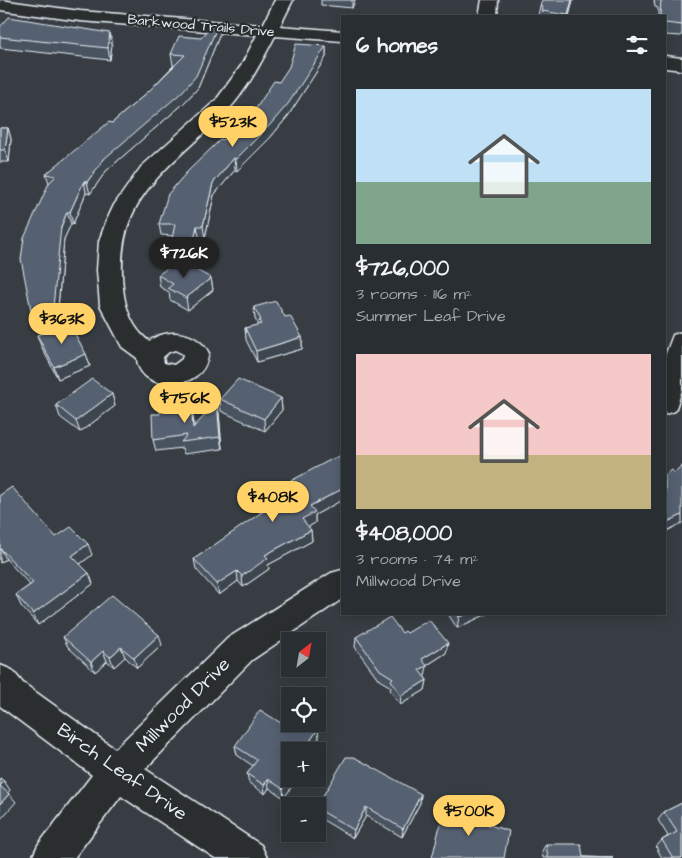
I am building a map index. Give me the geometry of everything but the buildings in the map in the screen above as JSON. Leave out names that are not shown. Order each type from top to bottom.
[{"type":"street","points":[[80,16],[94,0]]},
{"type":"street","points":[[150,354],[131,341],[112,306],[109,270],[111,241],[117,222],[125,205],[149,172],[223,104],[250,67],[284,0]]},
{"type":"street","name":"Barkwood Trails Drive","points":[[0,5],[80,16],[341,36]]},
{"type":"street","points":[[666,62],[682,64]]},
{"type":"street","points":[[666,400],[677,355]]},
{"type":"street","name":"Millwood Drive","points":[[51,858],[117,772],[240,649],[341,584]]},
{"type":"street","name":"Birch Leaf Drive","points":[[0,681],[11,694],[117,772],[248,858]]}]
